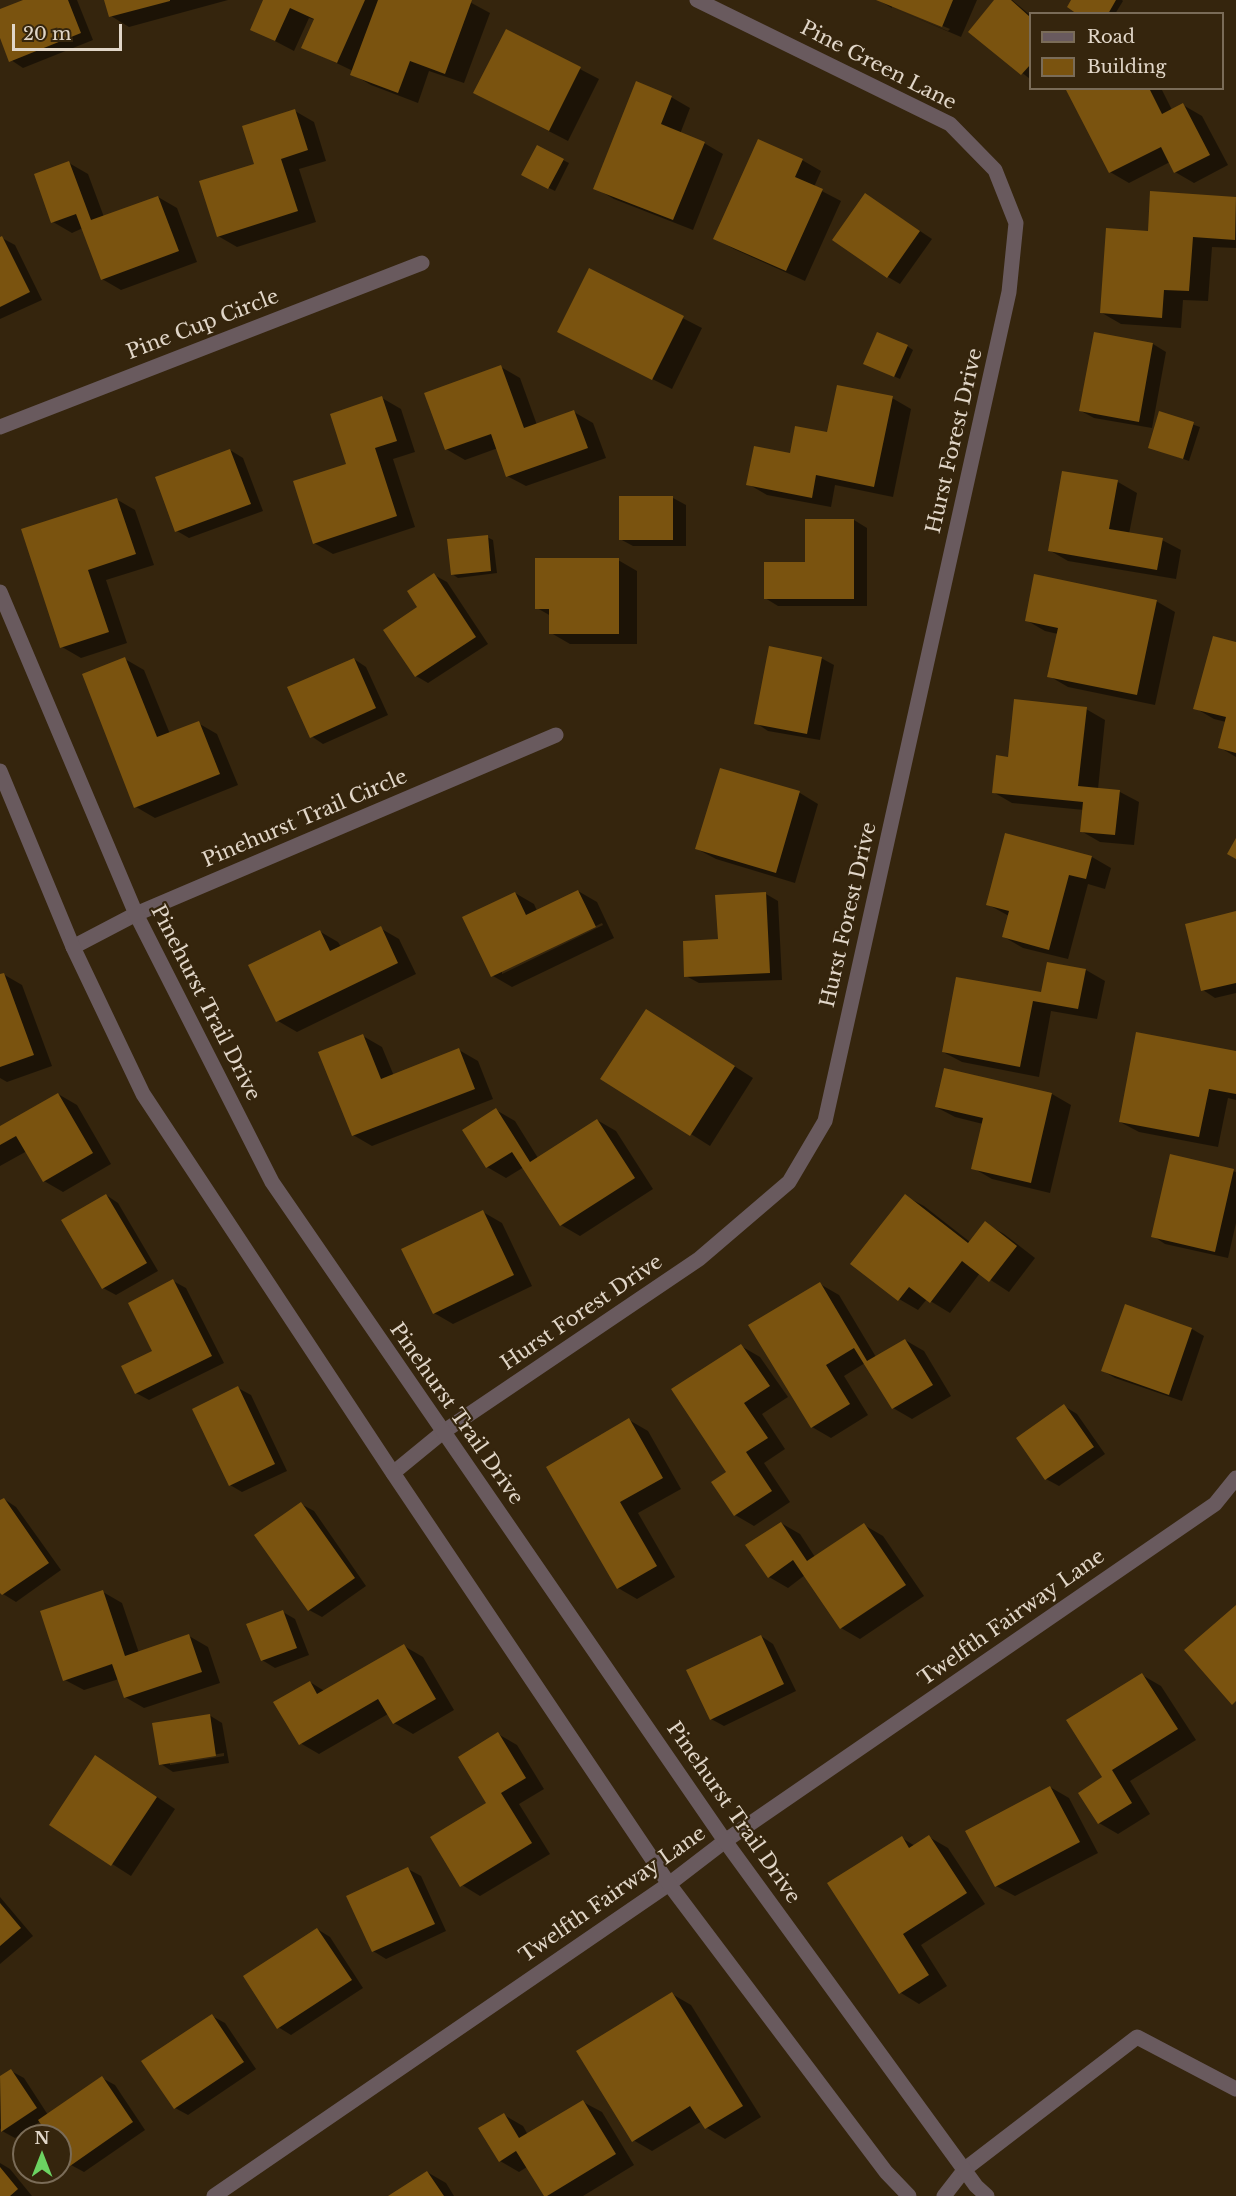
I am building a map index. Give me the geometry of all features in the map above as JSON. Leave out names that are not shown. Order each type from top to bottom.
[{"type":"street","name":"Pine Green Lane","points":[[697,0],[951,124],[995,170]]},
{"type":"street","name":"Hurst Forest Drive","points":[[393,1473],[443,1432],[699,1259],[789,1182],[825,1120],[1009,292],[1016,223],[995,170]]},
{"type":"street","name":"Pine Cup Circle","points":[[0,427],[422,263]]},
{"type":"street","name":"Pinehurst Trail Drive","points":[[0,592],[136,914],[272,1182],[725,1841],[976,2186],[987,2196]]},
{"type":"street","name":"Pinehurst Trail Circle","points":[[73,947],[136,914],[556,735]]},
{"type":"street","points":[[0,771],[73,947],[143,1094],[393,1473],[669,1884],[886,2172],[909,2196]]},
{"type":"street","name":"Twelfth Fairway Lane","points":[[214,2196],[669,1884],[725,1841],[1215,1504],[1236,1478]]},
{"type":"street","points":[[944,2196],[965,2169],[1137,2037],[1236,2089]]},
{"type":"building","points":[[23,0],[68,0],[81,33],[9,62],[0,38],[0,9]]},
{"type":"building","points":[[104,0],[170,0],[170,1],[109,17]]},
{"type":"building","points":[[263,0],[365,0],[337,63],[301,48],[314,19],[290,8],[275,41],[250,30]]},
{"type":"building","points":[[378,0],[472,0],[445,74],[410,61],[398,93],[350,75]]},
{"type":"building","points":[[876,0],[953,0],[942,27]]},
{"type":"building","points":[[994,0],[1011,0],[1029,16],[1029,66],[1021,75],[968,32]]},
{"type":"building","points":[[1071,0],[1116,0],[1109,12],[1074,12],[1067,7]]},
{"type":"building","points":[[506,29],[581,67],[549,131],[473,93]]},
{"type":"building","points":[[636,81],[672,96],[661,124],[705,142],[673,220],[593,189]]},
{"type":"building","points":[[1066,90],[1150,90],[1162,114],[1183,103],[1210,155],[1174,173],[1161,147],[1109,173]]},
{"type":"building","points":[[295,109],[308,150],[281,159],[298,211],[217,237],[199,181],[254,164],[242,126]]},
{"type":"building","points":[[758,139],[803,159],[795,177],[823,189],[786,271],[713,239]]},
{"type":"building","points":[[537,145],[564,159],[548,189],[521,175]]},
{"type":"building","points":[[69,161],[91,220],[158,196],[179,251],[101,280],[76,214],[51,223],[34,174]]},
{"type":"building","points":[[1150,191],[1236,197],[1235,240],[1193,237],[1189,291],[1164,290],[1162,318],[1100,313],[1106,228],[1148,231]]},
{"type":"building","points":[[865,193],[920,231],[887,278],[832,240]]},
{"type":"building","points":[[2,236],[30,292],[0,307],[0,237]]},
{"type":"building","points":[[589,268],[684,316],[652,380],[557,332]]},
{"type":"building","points":[[877,332],[908,345],[894,377],[863,364]]},
{"type":"building","points":[[1094,332],[1153,343],[1139,422],[1079,411]]},
{"type":"building","points":[[501,365],[524,428],[574,410],[588,448],[506,477],[491,434],[445,450],[424,393]]},
{"type":"building","points":[[837,385],[893,396],[874,487],[816,475],[812,498],[746,485],[754,446],[790,453],[795,426],[827,432]]},
{"type":"building","points":[[382,396],[397,441],[375,448],[397,516],[313,544],[293,481],[346,464],[330,414]]},
{"type":"building","points":[[1159,411],[1194,422],[1183,459],[1148,448]]},
{"type":"building","points":[[230,449],[251,504],[175,532],[155,477]]},
{"type":"building","points":[[1062,471],[1118,480],[1109,529],[1163,538],[1157,570],[1048,551]]},
{"type":"building","points":[[619,496],[673,496],[673,540],[619,540]]},
{"type":"building","points":[[117,498],[136,554],[88,570],[109,632],[60,648],[21,529]]},
{"type":"building","points":[[805,519],[854,519],[854,599],[764,599],[764,562],[805,562]]},
{"type":"building","points":[[488,535],[491,571],[451,575],[447,539]]},
{"type":"building","points":[[535,558],[619,558],[619,634],[549,634],[549,609],[535,609]]},
{"type":"building","points":[[434,573],[476,637],[415,677],[383,630],[417,607],[407,591]]},
{"type":"building","points":[[1034,574],[1157,600],[1137,695],[1047,677],[1058,628],[1025,621]]},
{"type":"building","points":[[1213,636],[1236,642],[1236,753],[1218,748],[1226,717],[1193,709]]},
{"type":"building","points":[[769,646],[822,657],[807,734],[754,724]]},
{"type":"building","points":[[125,657],[157,737],[199,721],[220,774],[134,808],[82,674]]},
{"type":"building","points":[[354,658],[376,708],[310,738],[287,687]]},
{"type":"building","points":[[1014,699],[1087,707],[1078,786],[1120,790],[1115,835],[1080,832],[1083,802],[992,793],[996,755],[1008,757]]},
{"type":"building","points":[[720,768],[800,791],[776,873],[695,849]]},
{"type":"building","points":[[1005,833],[1092,856],[1086,879],[1069,875],[1049,950],[1002,937],[1009,911],[986,905]]},
{"type":"building","points":[[1236,838],[1236,859],[1227,854]]},
{"type":"building","points":[[578,890],[596,927],[491,977],[462,917],[515,892],[526,915]]},
{"type":"building","points":[[766,892],[770,973],[684,977],[683,941],[718,939],[715,895]]},
{"type":"building","points":[[1236,911],[1236,983],[1201,991],[1185,924]]},
{"type":"building","points":[[381,926],[398,963],[276,1022],[248,965],[320,930],[330,951]]},
{"type":"building","points":[[1047,962],[1086,969],[1078,1009],[1033,1001],[1020,1067],[942,1052],[956,977],[1041,992]]},
{"type":"building","points":[[4,973],[34,1055],[0,1067],[0,974]]},
{"type":"building","points":[[646,1009],[735,1066],[690,1136],[600,1079]]},
{"type":"building","points":[[1136,1032],[1236,1051],[1236,1094],[1209,1089],[1199,1137],[1119,1122]]},
{"type":"building","points":[[363,1034],[381,1079],[459,1048],[475,1089],[352,1136],[318,1052]]},
{"type":"building","points":[[944,1068],[1052,1093],[1031,1183],[971,1169],[983,1118],[935,1107]]},
{"type":"building","points":[[58,1093],[93,1153],[43,1182],[16,1136],[0,1145],[0,1126]]},
{"type":"building","points":[[496,1108],[530,1162],[597,1119],[635,1178],[560,1226],[512,1152],[486,1168],[462,1130]]},
{"type":"building","points":[[1170,1154],[1234,1169],[1215,1252],[1151,1237]]},
{"type":"building","points":[[106,1194],[147,1263],[102,1289],[61,1220]]},
{"type":"building","points":[[905,1194],[968,1243],[985,1221],[1017,1246],[989,1282],[962,1261],[930,1303],[909,1287],[898,1301],[850,1264]]},
{"type":"building","points":[[483,1210],[514,1275],[433,1314],[401,1249]]},
{"type":"building","points":[[173,1279],[212,1356],[135,1394],[121,1366],[152,1351],[128,1303]]},
{"type":"building","points":[[820,1282],[867,1361],[905,1339],[933,1385],[892,1409],[854,1348],[826,1365],[850,1404],[811,1428],[748,1325]]},
{"type":"building","points":[[1125,1304],[1192,1328],[1169,1395],[1101,1371]]},
{"type":"building","points":[[741,1344],[770,1386],[744,1403],[768,1438],[746,1452],[772,1491],[734,1516],[711,1482],[726,1472],[671,1389]]},
{"type":"building","points":[[238,1386],[275,1464],[229,1486],[192,1409]]},
{"type":"building","points":[[1064,1404],[1094,1447],[1045,1480],[1016,1438]]},
{"type":"building","points":[[629,1418],[663,1478],[620,1502],[657,1566],[617,1589],[546,1467]]},
{"type":"building","points":[[4,1498],[49,1563],[2,1595],[0,1593],[0,1500]]},
{"type":"building","points":[[301,1502],[355,1578],[308,1611],[254,1535]]},
{"type":"building","points":[[781,1522],[807,1561],[864,1523],[906,1585],[840,1629],[793,1560],[768,1578],[745,1545]]},
{"type":"building","points":[[103,1590],[125,1656],[189,1634],[202,1672],[124,1698],[112,1664],[63,1681],[40,1611]]},
{"type":"building","points":[[1236,1605],[1236,1701],[1232,1705],[1184,1650]]},
{"type":"building","points":[[283,1610],[297,1648],[261,1661],[246,1624]]},
{"type":"building","points":[[761,1635],[784,1684],[710,1720],[686,1670]]},
{"type":"building","points":[[404,1644],[436,1699],[393,1724],[378,1699],[299,1745],[273,1702],[310,1681],[317,1694]]},
{"type":"building","points":[[1142,1673],[1178,1729],[1112,1770],[1132,1803],[1098,1824],[1078,1793],[1102,1777],[1066,1720]]},
{"type":"building","points":[[210,1714],[216,1756],[159,1765],[152,1723]]},
{"type":"building","points":[[498,1732],[526,1778],[501,1793],[532,1843],[460,1887],[430,1837],[486,1803],[458,1757]]},
{"type":"building","points":[[95,1755],[157,1797],[111,1866],[49,1825]]},
{"type":"building","points":[[1050,1786],[1080,1842],[995,1887],[965,1831]]},
{"type":"building","points":[[929,1835],[967,1893],[903,1934],[929,1975],[899,1994],[827,1883],[902,1836],[909,1848]]},
{"type":"building","points":[[408,1867],[435,1924],[372,1952],[346,1896]]},
{"type":"building","points":[[0,1903],[21,1928],[0,1946]]},
{"type":"building","points":[[317,1928],[352,1980],[277,2029],[243,1976]]},
{"type":"building","points":[[672,1992],[743,2106],[705,2129],[690,2106],[632,2142],[576,2051]]},
{"type":"building","points":[[212,2014],[244,2062],[174,2109],[141,2061]]},
{"type":"building","points":[[11,2069],[37,2108],[1,2132],[0,2076]]},
{"type":"building","points":[[102,2076],[133,2122],[72,2165],[72,2124],[41,2124],[38,2120]]},
{"type":"building","points":[[583,2100],[616,2154],[547,2196],[544,2196],[516,2151],[499,2162],[478,2128],[504,2113],[519,2138]]},
{"type":"building","points":[[0,2167],[18,2189],[10,2196],[0,2196]]},
{"type":"building","points":[[427,2171],[444,2196],[388,2196]]}]
